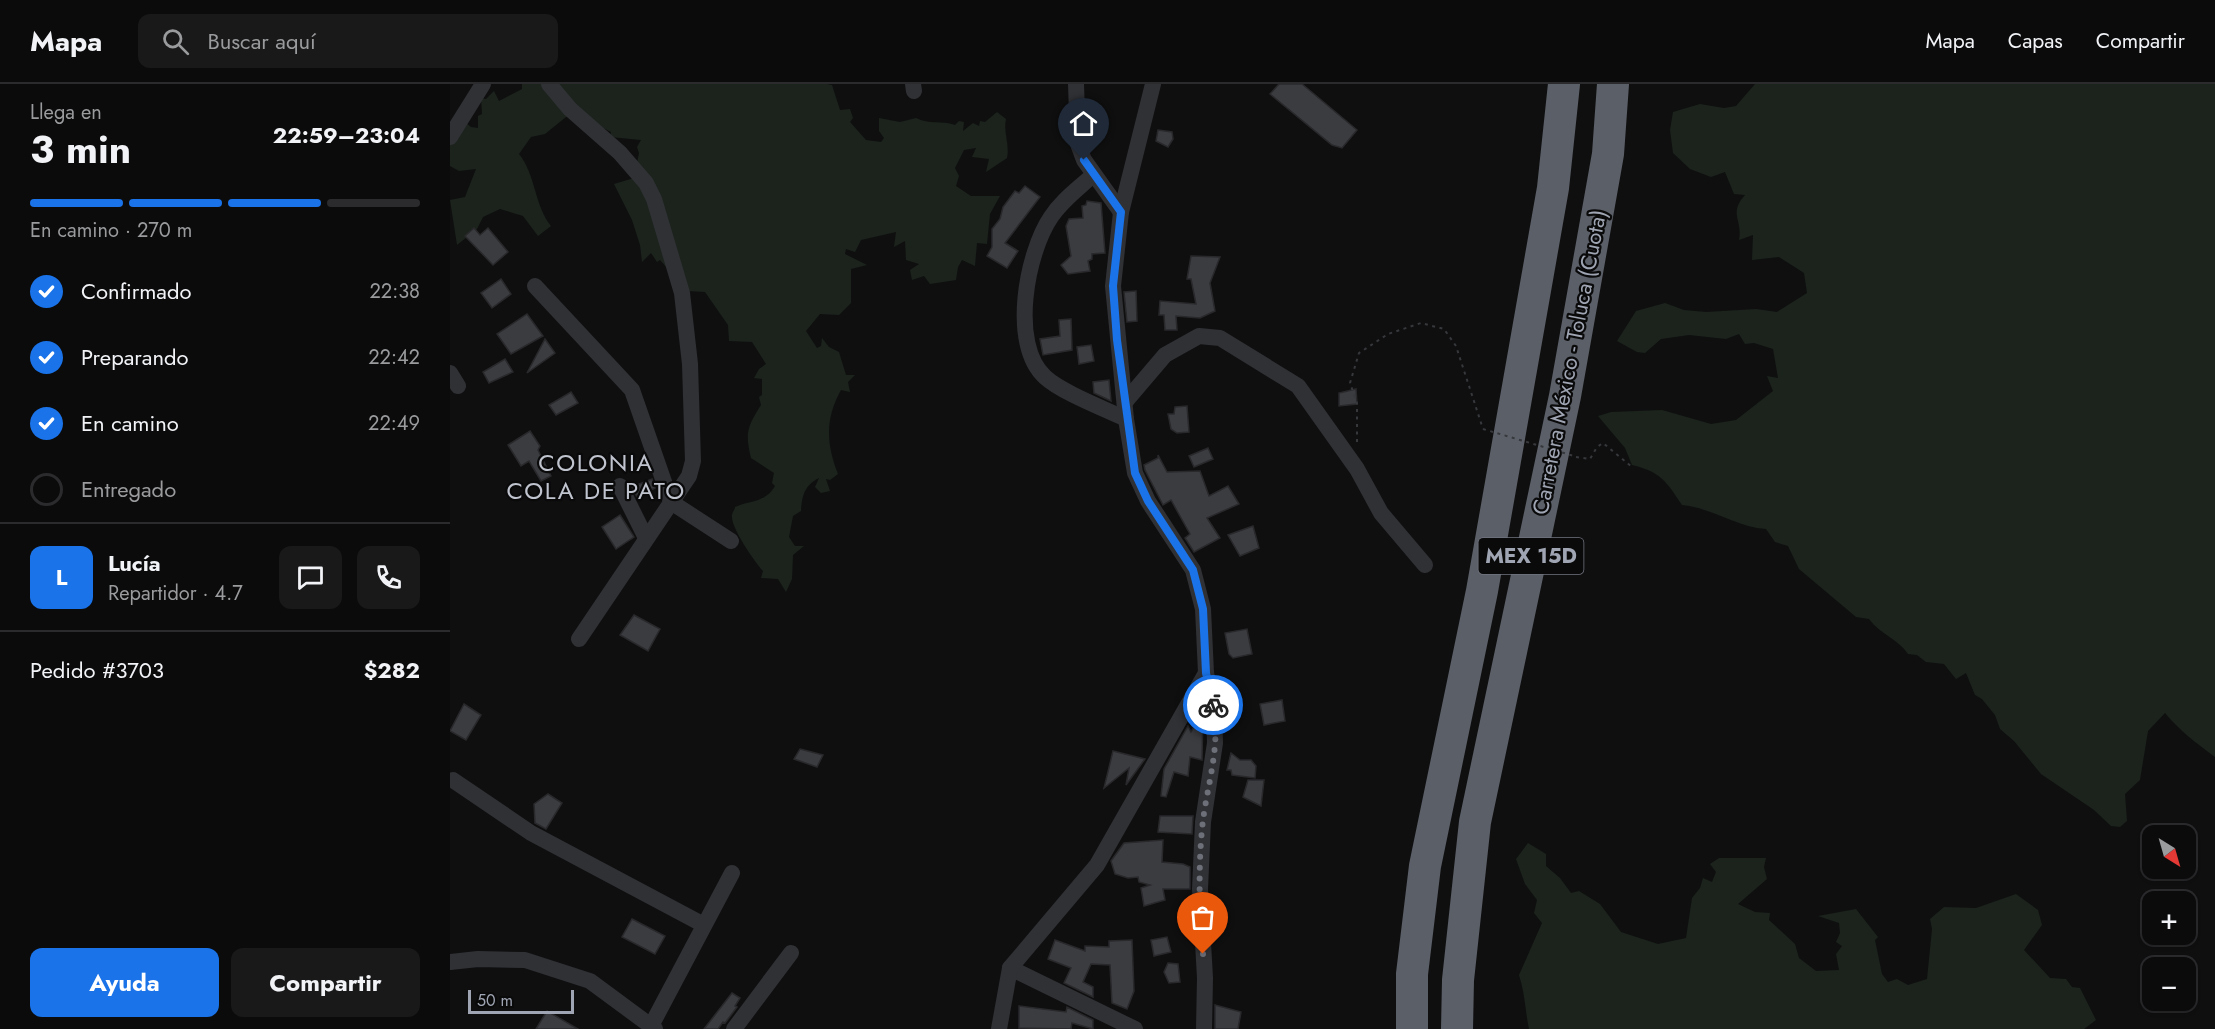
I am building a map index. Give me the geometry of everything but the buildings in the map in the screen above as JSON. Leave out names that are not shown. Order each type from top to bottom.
[{"type":"highway","name":"Carretera México - Toluca (Cuota)","points":[[1412,1029],[1412,974],[1425,866],[1484,580],[1553,189],[1564,84]]},
{"type":"highway","name":"Carretera México - Toluca (Cuota)","points":[[1457,1029],[1458,980],[1475,822],[1565,396],[1608,154],[1613,84]]},
{"type":"street","points":[[450,137],[483,84]]},
{"type":"street","points":[[549,84],[570,109],[620,153],[646,183],[660,215],[682,293],[690,363],[693,461],[689,476],[579,639]]},
{"type":"street","points":[[1076,84],[1078,144],[1094,175],[1121,212]]},
{"type":"street","points":[[1153,84],[1121,212],[1113,286],[1126,419],[1135,473],[1148,501],[1193,570],[1203,609],[1206,673],[1214,710],[1215,743],[1203,822],[1200,889],[1205,978],[1204,1029]]},
{"type":"street","points":[[1094,175],[1063,202],[1040,235],[1026,283],[1030,357],[1044,376],[1126,419]]},
{"type":"street","points":[[535,286],[632,390],[671,502],[731,541]]},
{"type":"street","points":[[1125,402],[1164,355],[1199,336],[1220,338],[1298,386],[1357,468],[1381,513],[1425,566]]},
{"type":"street","points":[[620,486],[646,538]]},
{"type":"street","points":[[999,1029],[1010,968],[1097,865],[1206,673]]},
{"type":"street","points":[[453,780],[531,833],[704,925]]},
{"type":"street","points":[[450,962],[478,959],[525,960],[590,981],[653,1028],[732,873]]},
{"type":"street","points":[[734,1029],[791,953]]},
{"type":"street","points":[[1010,968],[1135,1029]]},
{"type":"path","points":[[1357,468],[1357,404],[1350,383],[1359,353],[1388,334],[1421,323],[1444,329],[1456,346],[1483,429],[1590,459],[1597,447],[1603,443],[1632,467]]},
{"type":"shaded area","points":[[522,84],[827,84],[832,85],[840,110],[850,109],[853,118],[850,122],[866,140],[881,142],[884,138],[879,131],[879,118],[900,122],[916,118],[955,125],[959,121],[964,122],[963,131],[973,123],[979,126],[980,121],[985,122],[997,112],[1006,119],[1007,158],[986,172],[989,159],[972,157],[976,148],[964,150],[955,168],[959,176],[956,186],[971,196],[1000,196],[990,214],[987,244],[977,243],[975,266],[962,260],[958,267],[956,280],[930,284],[924,276],[912,280],[910,270],[919,264],[906,260],[905,241],[894,247],[896,232],[861,240],[855,252],[846,249],[845,254],[867,265],[851,269],[851,303],[839,315],[820,314],[806,331],[817,348],[821,346],[822,338],[829,347],[839,352],[846,375],[855,375],[848,382],[850,392],[841,390],[830,421],[829,441],[838,474],[830,480],[826,479],[830,491],[821,493],[815,487],[819,478],[810,484],[803,495],[801,511],[793,516],[789,537],[795,546],[804,546],[793,555],[792,579],[786,592],[778,579],[761,578],[763,571],[744,544],[732,520],[735,507],[762,498],[775,486],[772,483],[774,473],[751,458],[748,442],[748,430],[761,405],[759,397],[762,395],[762,379],[754,378],[759,369],[766,364],[752,342],[729,341],[728,325],[705,292],[687,291],[660,260],[657,262],[651,253],[642,262],[640,245],[632,220],[614,184],[634,178],[639,153],[637,147],[641,140],[610,137],[611,132],[578,115],[566,117],[545,134],[531,137],[519,154],[529,171],[545,218],[551,226],[538,236],[523,216],[500,209],[483,217],[477,229],[457,245],[450,200],[465,197],[476,169],[459,171],[450,166],[450,126],[458,116],[471,127],[478,128],[478,116],[482,114],[481,98],[486,99],[494,91],[499,101],[522,89]]},
{"type":"shaded area","points":[[1755,84],[2215,84],[2215,757],[2188,736],[2165,713],[2148,731],[2140,780],[2125,794],[2127,821],[2120,827],[2111,826],[2094,810],[2041,774],[2014,741],[2000,729],[1995,715],[1982,699],[1975,695],[1966,673],[1956,679],[1944,664],[1926,662],[1917,655],[1908,654],[1869,619],[1856,617],[1799,569],[1788,546],[1775,542],[1766,529],[1755,528],[1704,510],[1682,505],[1672,490],[1656,474],[1632,465],[1625,448],[1598,416],[1611,412],[1662,410],[1711,424],[1736,420],[1773,391],[1767,376],[1778,378],[1773,349],[1754,343],[1745,344],[1739,334],[1726,339],[1689,335],[1661,339],[1645,353],[1637,352],[1617,341],[1636,311],[1665,303],[1684,310],[1706,312],[1756,309],[1777,312],[1807,293],[1804,273],[1779,257],[1752,260],[1753,235],[1739,240],[1737,207],[1745,195],[1734,194],[1725,172],[1711,177],[1690,169],[1673,153],[1670,130],[1673,112],[1700,104],[1724,108],[1736,106]]},
{"type":"shaded area","points":[[1528,843],[1546,854],[1546,866],[1560,878],[1571,893],[1579,891],[1600,904],[1621,932],[1658,944],[1686,938],[1692,898],[1700,888],[1703,878],[1712,882],[1716,872],[1710,864],[1719,858],[1766,858],[1764,867],[1767,879],[1738,904],[1755,912],[1770,913],[1769,920],[1795,944],[1799,958],[1816,971],[1839,970],[1836,954],[1842,946],[1836,942],[1840,933],[1839,923],[1818,916],[1856,909],[1878,937],[1875,940],[1882,974],[1888,982],[1897,979],[1908,985],[1927,979],[1932,929],[1930,919],[1944,907],[1976,908],[2016,894],[2038,910],[2042,925],[2024,950],[2050,978],[2066,979],[2072,987],[2080,988],[2096,1020],[2084,1029],[1529,1029],[1519,975],[1542,923],[1534,913],[1537,900],[1525,884],[1516,859]]},
{"type":"way so far","points":[[1203,954],[1200,889],[1203,822],[1215,743],[1213,705]]},
{"type":"district","name":"COLONIA COLA DE PATO","points":[[596,477]]},
{"type":"route","points":[[1084,160],[1121,212],[1113,286],[1126,419],[1135,473],[1148,501],[1193,570],[1203,609],[1206,673],[1213,705]]}]
